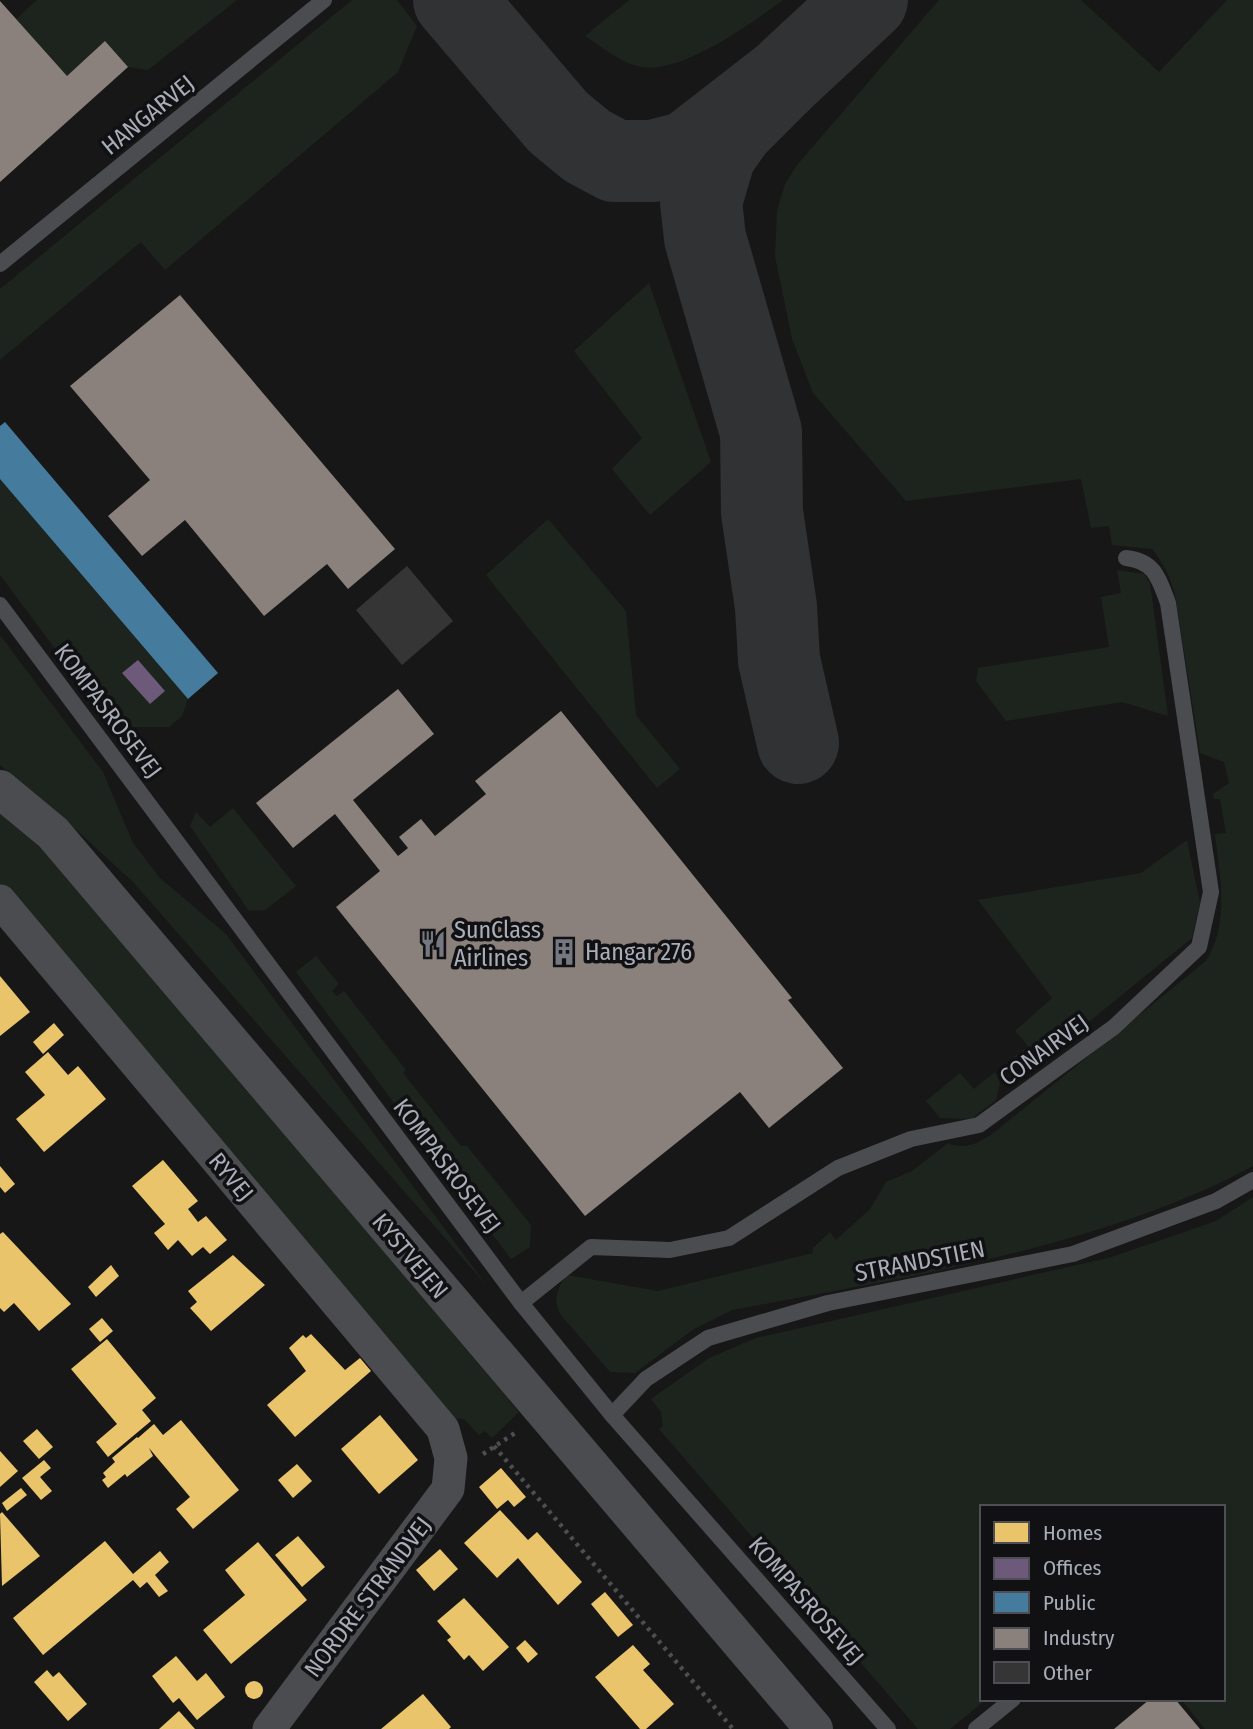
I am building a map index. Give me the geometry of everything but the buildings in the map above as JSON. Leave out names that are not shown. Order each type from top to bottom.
[{"type":"street","name":"KYSTVEJEN","points":[[0,789],[52,833],[814,1729]]},
{"type":"street","name":"RYVEJ","points":[[0,901],[443,1429],[452,1458]]},
{"type":"street","name":"NORDRE STRANDVEJ","points":[[279,1725],[448,1489],[452,1458]]},
{"type":"lane","name":"HANGARVEJ","points":[[0,264],[324,0]]},
{"type":"lane","name":"CONAIRVEJ","points":[[521,1303],[591,1247],[670,1250],[729,1238],[838,1168],[911,1139],[979,1125],[1114,1027],[1199,947],[1211,892],[1168,603],[1155,570],[1141,559],[1126,558]]},
{"type":"lane","name":"KOMPASROSEVEJ","points":[[0,605],[521,1303],[612,1415],[888,1729]]},
{"type":"lane","name":"STRANDSTIEN","points":[[612,1415],[646,1379],[708,1338],[828,1303],[1073,1254],[1216,1201],[1253,1180]]},
{"type":"lane","points":[[976,1729],[1011,1701]]},
{"type":"path","points":[[494,1446],[733,1729]]},
{"type":"shaded area","points":[[37,0],[237,0],[148,70],[128,67],[105,42],[67,76],[16,19]]},
{"type":"shaded area","points":[[352,0],[397,0],[417,26],[398,72],[165,270],[141,242],[0,360],[0,289]]},
{"type":"shaded area","points":[[629,0],[783,0],[754,21],[696,55],[677,63],[642,67],[612,54],[585,36]]},
{"type":"shaded area","points":[[939,0],[1081,0],[1159,72],[1227,0],[1253,0],[1253,1166],[1194,1194],[1131,1219],[1066,1239],[931,1272],[732,1310],[694,1329],[635,1373],[610,1372],[560,1314],[557,1294],[567,1275],[658,1291],[813,1253],[813,1248],[830,1232],[836,1240],[870,1209],[886,1182],[912,1171],[948,1143],[967,1146],[996,1131],[1206,961],[1218,931],[1221,883],[1215,834],[1226,833],[1220,799],[1214,799],[1213,794],[1229,783],[1224,762],[1200,753],[1176,600],[1167,573],[1157,555],[1152,549],[1112,545],[1109,526],[1091,528],[1081,479],[906,501],[813,393],[792,339],[775,256],[777,210],[785,184],[797,165]]},
{"type":"shaded area","points":[[649,283],[711,462],[650,515],[612,469],[642,438],[574,351]]},
{"type":"shaded area","points":[[0,479],[188,699],[182,716],[169,727],[129,727],[107,718],[0,575]]},
{"type":"shaded area","points":[[548,519],[626,611],[636,715],[680,769],[657,788],[486,575]]},
{"type":"shaded area","points":[[1117,570],[1144,574],[1150,583],[1168,716],[1122,702],[1006,721],[976,681],[978,668],[1109,647],[1101,597],[1121,593]]},
{"type":"shaded area","points":[[0,635],[103,772],[133,843],[160,878],[226,934],[487,1286],[133,882],[59,814],[0,765]]},
{"type":"shaded area","points":[[233,808],[296,886],[265,910],[249,911],[190,826],[196,812],[210,827]]},
{"type":"shaded area","points":[[0,810],[35,837],[519,1412],[492,1438],[485,1431],[479,1435],[464,1419],[449,1418],[0,885]]},
{"type":"shaded area","points":[[1187,840],[1200,903],[1192,938],[1037,1064],[1019,1064],[1011,1059],[1028,1046],[1015,1031],[1052,998],[978,900],[1141,873]]},
{"type":"shaded area","points":[[316,956],[339,984],[332,991],[337,996],[344,991],[406,1070],[403,1073],[461,1146],[467,1146],[531,1225],[530,1247],[511,1259],[296,972]]},
{"type":"shaded area","points":[[995,1072],[1000,1083],[996,1100],[971,1119],[940,1118],[926,1101],[960,1073],[974,1089]]},
{"type":"shaded area","points":[[1253,1197],[1253,1729],[1205,1729],[1183,1701],[1225,1701],[1225,1505],[980,1505],[980,1701],[985,1701],[950,1729],[918,1729],[659,1429],[663,1426],[661,1412],[651,1399],[709,1358],[756,1338],[1112,1257],[1216,1221]]},
{"type":"taxiway","points":[[454,0],[558,122],[587,146],[615,161],[653,161],[688,152],[782,79],[867,0]]},
{"type":"taxiway","points":[[782,79],[734,127],[715,154],[701,202],[705,238],[761,432],[762,512],[776,607],[779,660],[798,743]]},
{"type":"place","name":"SunClass Airlines","points":[[433,944]]},
{"type":"place","name":"Hangar 276","points":[[564,952]]}]
